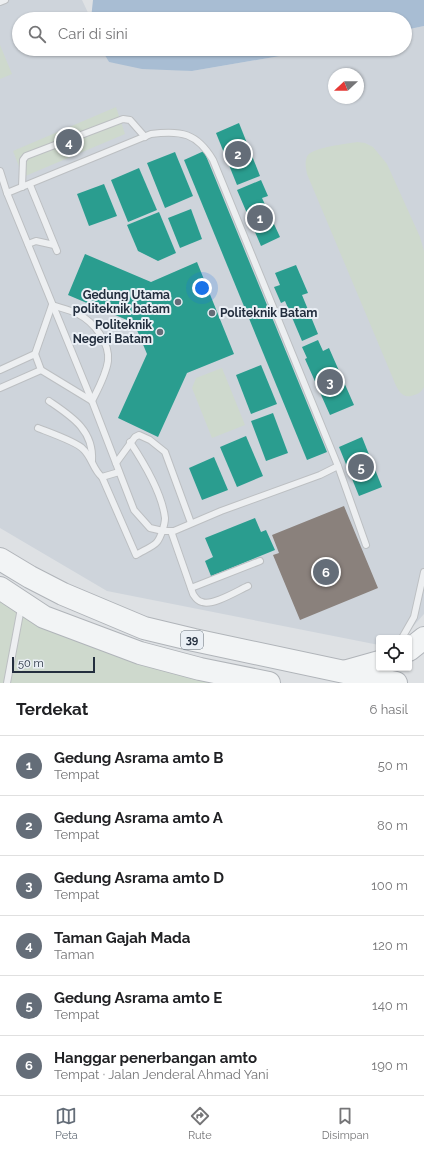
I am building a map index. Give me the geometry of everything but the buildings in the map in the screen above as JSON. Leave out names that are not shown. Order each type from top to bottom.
[{"type":"highway","name":"39","points":[[0,559],[63,594],[144,628],[396,683]]},
{"type":"highway","name":"39","points":[[0,588],[44,617],[140,653],[200,670],[269,683]]},
{"type":"highway","points":[[412,648],[424,638]]},
{"type":"highway","points":[[346,672],[376,663]]},
{"type":"lane","points":[[0,2],[5,0]]},
{"type":"lane","points":[[22,187],[23,160],[26,156],[123,119],[130,120],[145,137]]},
{"type":"lane","points":[[7,193],[30,185],[145,137],[163,132],[172,132],[193,137],[200,142],[206,148],[213,160],[338,466],[366,545]]},
{"type":"lane","points":[[0,171],[7,193],[92,401],[134,510],[150,528],[162,531],[171,531],[221,510],[320,475],[338,466]]},
{"type":"lane","points":[[30,185],[57,251]]},
{"type":"lane","points":[[28,244],[36,242],[54,245]]},
{"type":"lane","points":[[52,305],[35,354],[41,370],[92,401]]},
{"type":"lane","points":[[52,305],[78,314],[88,321],[99,333],[108,349],[108,362],[106,369],[92,401]]},
{"type":"lane","points":[[0,370],[35,354]]},
{"type":"lane","points":[[0,388],[41,370]]},
{"type":"lane","points":[[49,401],[79,423],[90,444],[92,461]]},
{"type":"lane","points":[[38,428],[83,448],[92,461],[96,472],[102,477],[136,555],[157,542],[164,526],[165,519],[162,503],[146,465],[130,442]]},
{"type":"lane","points":[[116,463],[130,442],[135,436],[139,435],[150,440],[165,452],[191,523]]},
{"type":"lane","points":[[102,477],[119,472]]},
{"type":"lane","points":[[171,531],[193,594],[197,600],[210,604],[248,586]]},
{"type":"lane","points":[[191,588],[260,561]]},
{"type":"lane","points":[[404,635],[414,617],[424,572]]},
{"type":"lane","points":[[7,683],[22,602]]},
{"type":"shaded area","name":"Politeknik Batam","points":[[0,0],[82,0],[88,12],[12,12],[12,56],[105,56],[109,62],[192,71],[280,56],[412,56],[412,29],[424,26],[424,614],[404,635],[376,635],[376,644],[107,591],[0,528]]},
{"type":"shaded area","points":[[0,45],[12,74],[0,79]]},
{"type":"shaded area","points":[[116,107],[125,134],[23,177],[13,151]]},
{"type":"shaded area","points":[[357,142],[365,143],[373,147],[387,164],[420,237],[424,251],[424,387],[416,395],[406,396],[402,394],[395,384],[307,174],[306,160],[308,155],[312,152],[324,148]]},
{"type":"shaded area","points":[[222,368],[245,425],[212,438],[192,388],[196,378]]},
{"type":"shaded area","points":[[0,588],[46,613],[269,683],[0,683]]},
{"type":"water","points":[[93,0],[424,0],[424,26],[412,29],[412,12],[92,12]]},
{"type":"water","points":[[105,56],[280,56],[192,71],[142,69],[109,62]]},
{"type":"place","name":"Taman Gajah Mada","points":[[69,142]]},
{"type":"place","name":"Gedung Asrama amto A","points":[[238,154]]},
{"type":"place","name":"Gedung Asrama amto B","points":[[260,218]]},
{"type":"place","name":"Gedung Utama politeknik batam","points":[[178,302]]},
{"type":"place","name":"Politeknik Batam","points":[[212,313]]},
{"type":"place","name":"Politeknik Negeri Batam","points":[[160,332]]},
{"type":"place","name":"Gedung Asrama amto D","points":[[330,382]]},
{"type":"place","name":"Gedung Asrama amto E","points":[[361,467]]},
{"type":"place","name":"Hanggar penerbangan amto","points":[[326,572]]}]
